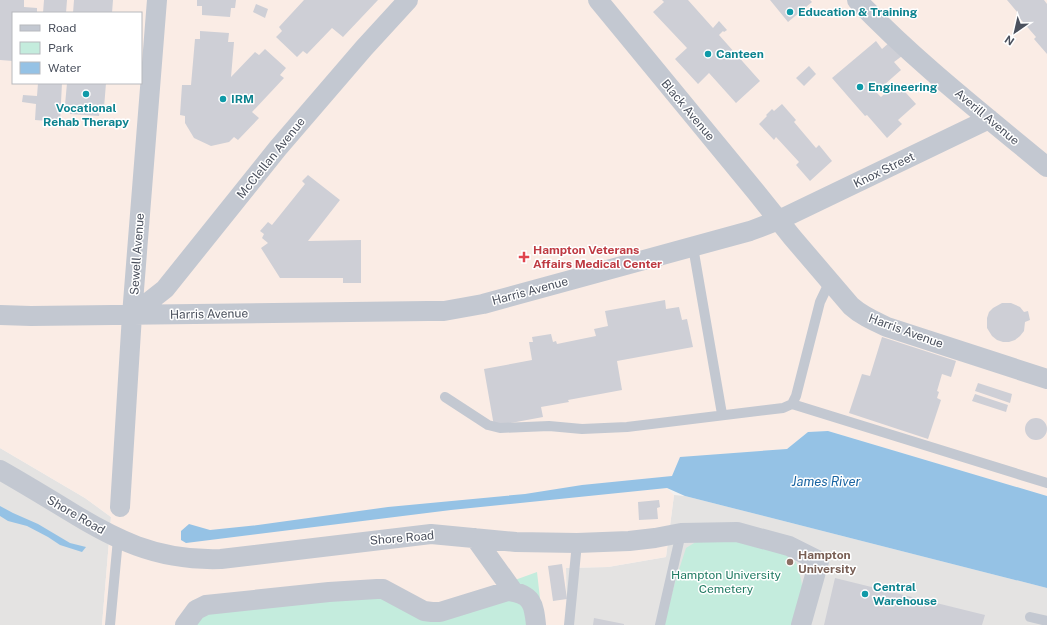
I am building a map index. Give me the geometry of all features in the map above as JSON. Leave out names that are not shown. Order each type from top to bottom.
[{"type":"street","name":"Sewell Avenue","points":[[120,508],[132,315],[157,0]]},
{"type":"street","name":"McClellan Avenue","points":[[132,315],[164,289],[278,148],[364,48],[408,0]]},
{"type":"street","name":"Black Avenue","points":[[598,0],[779,220]]},
{"type":"street","name":"Averill Avenue","points":[[857,0],[898,40],[1047,167]]},
{"type":"street","name":"Knox Street","points":[[779,220],[989,119]]},
{"type":"street","name":"Harris Avenue","points":[[0,315],[132,315],[444,310],[483,304],[694,247],[750,231],[779,220],[851,306],[863,316],[880,324],[1047,379]]},
{"type":"street","name":"Shore Road","points":[[0,470],[118,539],[155,552],[178,557],[201,559],[221,559],[431,534],[516,542],[578,543],[629,541],[681,533],[737,532],[789,546],[819,561],[801,625]]},
{"type":"street","points":[[475,538],[513,591]]},
{"type":"street","points":[[185,625],[199,608],[213,603],[377,589],[383,589],[424,610],[432,612],[440,612],[508,591],[513,591],[530,600],[534,609],[536,625]]},
{"type":"lane","points":[[694,247],[722,414]]},
{"type":"lane","points":[[445,397],[488,425],[500,428],[549,426],[582,429],[627,427],[722,414],[783,408],[792,404],[796,396],[820,302],[830,281]]},
{"type":"lane","points":[[792,404],[1047,483]]},
{"type":"lane","points":[[660,625],[681,533]]},
{"type":"lane","points":[[110,625],[118,539]]},
{"type":"lane","points":[[569,625],[578,543]]},
{"type":"lane","points":[[1030,617],[1047,621]]},
{"type":"shaded area","name":"Hampton Veterans Affairs Medical Center","points":[[0,0],[1047,0],[1047,496],[828,431],[808,432],[787,449],[680,458],[667,488],[674,495],[666,557],[608,567],[566,568],[567,625],[102,625],[111,517],[85,498],[0,448]]},
{"type":"shaded area","points":[[0,448],[85,498],[111,517],[102,625],[0,625]]},
{"type":"shaded area","name":"Hampton University","points":[[674,495],[685,496],[1047,588],[1047,625],[567,625],[566,568],[608,567],[666,557]]},
{"type":"green space","name":"Hampton University Cemetery","points":[[724,538],[782,552],[796,562],[803,592],[793,625],[664,625],[675,582],[686,548],[699,540]]},
{"type":"green space","points":[[537,572],[543,625],[175,625],[193,600],[382,583],[415,602],[440,607]]},
{"type":"water","name":"James River","points":[[828,431],[1047,496],[1047,588],[685,496],[667,488],[451,510],[186,543],[181,540],[181,531],[189,524],[210,530],[388,507],[525,494],[582,485],[672,476],[680,457],[787,449],[808,432]]},
{"type":"water","points":[[0,506],[38,524],[70,543],[86,547],[82,552],[60,545],[27,526],[8,521],[0,516]]},
{"type":"building","points":[[0,0],[24,0],[24,7],[37,8],[37,12],[12,12],[12,61],[0,60]]},
{"type":"building","points":[[44,0],[67,0],[66,12],[43,12]]},
{"type":"building","points":[[74,0],[113,0],[112,12],[73,12]]},
{"type":"building","points":[[197,0],[236,0],[235,8],[231,8],[230,17],[202,15],[202,6],[197,6]]},
{"type":"building","points":[[304,0],[378,0],[343,37],[332,28],[307,54],[303,51],[297,57],[276,37],[282,31],[279,27]]},
{"type":"building","name":"Canteen","points":[[662,0],[688,0],[713,28],[719,21],[727,30],[724,32],[723,31],[719,35],[760,81],[736,103],[709,73],[698,84],[675,59],[687,48],[653,12],[664,2]]},
{"type":"building","name":"Education & Training","points":[[770,0],[810,0],[812,2],[788,22]]},
{"type":"building","points":[[1007,0],[1044,0],[1047,4],[1047,54],[1034,39],[1036,37],[1016,14],[1018,13]]},
{"type":"building","points":[[256,4],[268,9],[265,18],[253,12]]},
{"type":"building","name":"IRM","points":[[200,31],[229,33],[228,42],[234,42],[231,77],[255,52],[259,55],[265,49],[286,68],[280,75],[284,78],[252,112],[259,118],[238,140],[234,137],[229,142],[211,146],[194,138],[185,123],[185,116],[180,115],[182,85],[191,85],[195,39],[200,39]]},
{"type":"building","name":"Engineering","points":[[876,41],[882,49],[890,42],[902,56],[894,62],[901,70],[876,92],[881,97],[897,83],[916,104],[898,120],[902,124],[887,138],[867,115],[865,116],[832,78]]},
{"type":"building","points":[[809,66],[816,74],[804,86],[796,78]]},
{"type":"building","points":[[38,84],[62,84],[60,122],[35,120],[36,104],[22,102],[23,95],[37,96]]},
{"type":"building","name":"Vocational Rehab Therapy","points":[[67,84],[106,84],[104,108],[100,107],[99,116],[70,114],[71,105],[65,105]]},
{"type":"building","points":[[782,104],[796,120],[794,122],[816,148],[819,145],[832,161],[810,181],[796,165],[799,162],[776,137],[774,140],[759,124],[772,109],[774,111]]},
{"type":"building","points":[[308,175],[340,200],[308,241],[361,240],[361,283],[343,283],[343,278],[280,278],[261,248],[268,243],[262,238],[264,234],[260,231],[268,222],[272,225],[305,184],[302,181]]},
{"type":"building","points":[[665,300],[666,309],[679,307],[682,320],[687,319],[693,347],[617,361],[622,390],[568,400],[569,402],[541,407],[543,417],[494,426],[484,369],[532,360],[529,342],[533,342],[532,337],[551,334],[553,342],[556,341],[557,344],[596,336],[594,329],[608,326],[605,311]]},
{"type":"building","points":[[1002,303],[1011,303],[1020,307],[1024,312],[1028,311],[1030,320],[1025,322],[1024,331],[1020,336],[1009,342],[997,340],[992,336],[987,328],[987,318],[989,312]]},
{"type":"building","points":[[882,337],[956,361],[951,377],[942,374],[937,391],[939,392],[937,398],[941,400],[928,439],[849,413],[862,374],[870,376]]},
{"type":"building","points":[[978,383],[1012,394],[1010,403],[975,391]]},
{"type":"building","points":[[975,394],[1008,405],[1006,412],[972,401]]},
{"type":"building","points":[[1036,418],[1044,421],[1047,429],[1044,437],[1036,440],[1028,437],[1025,429],[1028,421]]},
{"type":"building","points":[[659,500],[660,507],[657,508],[658,519],[639,520],[638,502]]},
{"type":"building","points":[[562,564],[567,599],[553,601],[548,566]]},
{"type":"building","name":"Central Warehouse","points":[[835,578],[985,615],[982,625],[824,625]]},
{"type":"building","points":[[594,618],[624,624],[624,625],[593,625]]},
{"type":"place","name":"Education & Training","points":[[790,12]]},
{"type":"place","name":"Canteen","points":[[708,54]]},
{"type":"place","name":"Engineering","points":[[860,87]]},
{"type":"place","name":"Vocational Rehab Therapy","points":[[86,94]]},
{"type":"place","name":"IRM","points":[[223,99]]},
{"type":"place","name":"Hampton Veterans Affairs Medical Center","points":[[524,257]]},
{"type":"place","name":"Hampton University","points":[[790,562]]},
{"type":"place","name":"Central Warehouse","points":[[865,594]]}]
